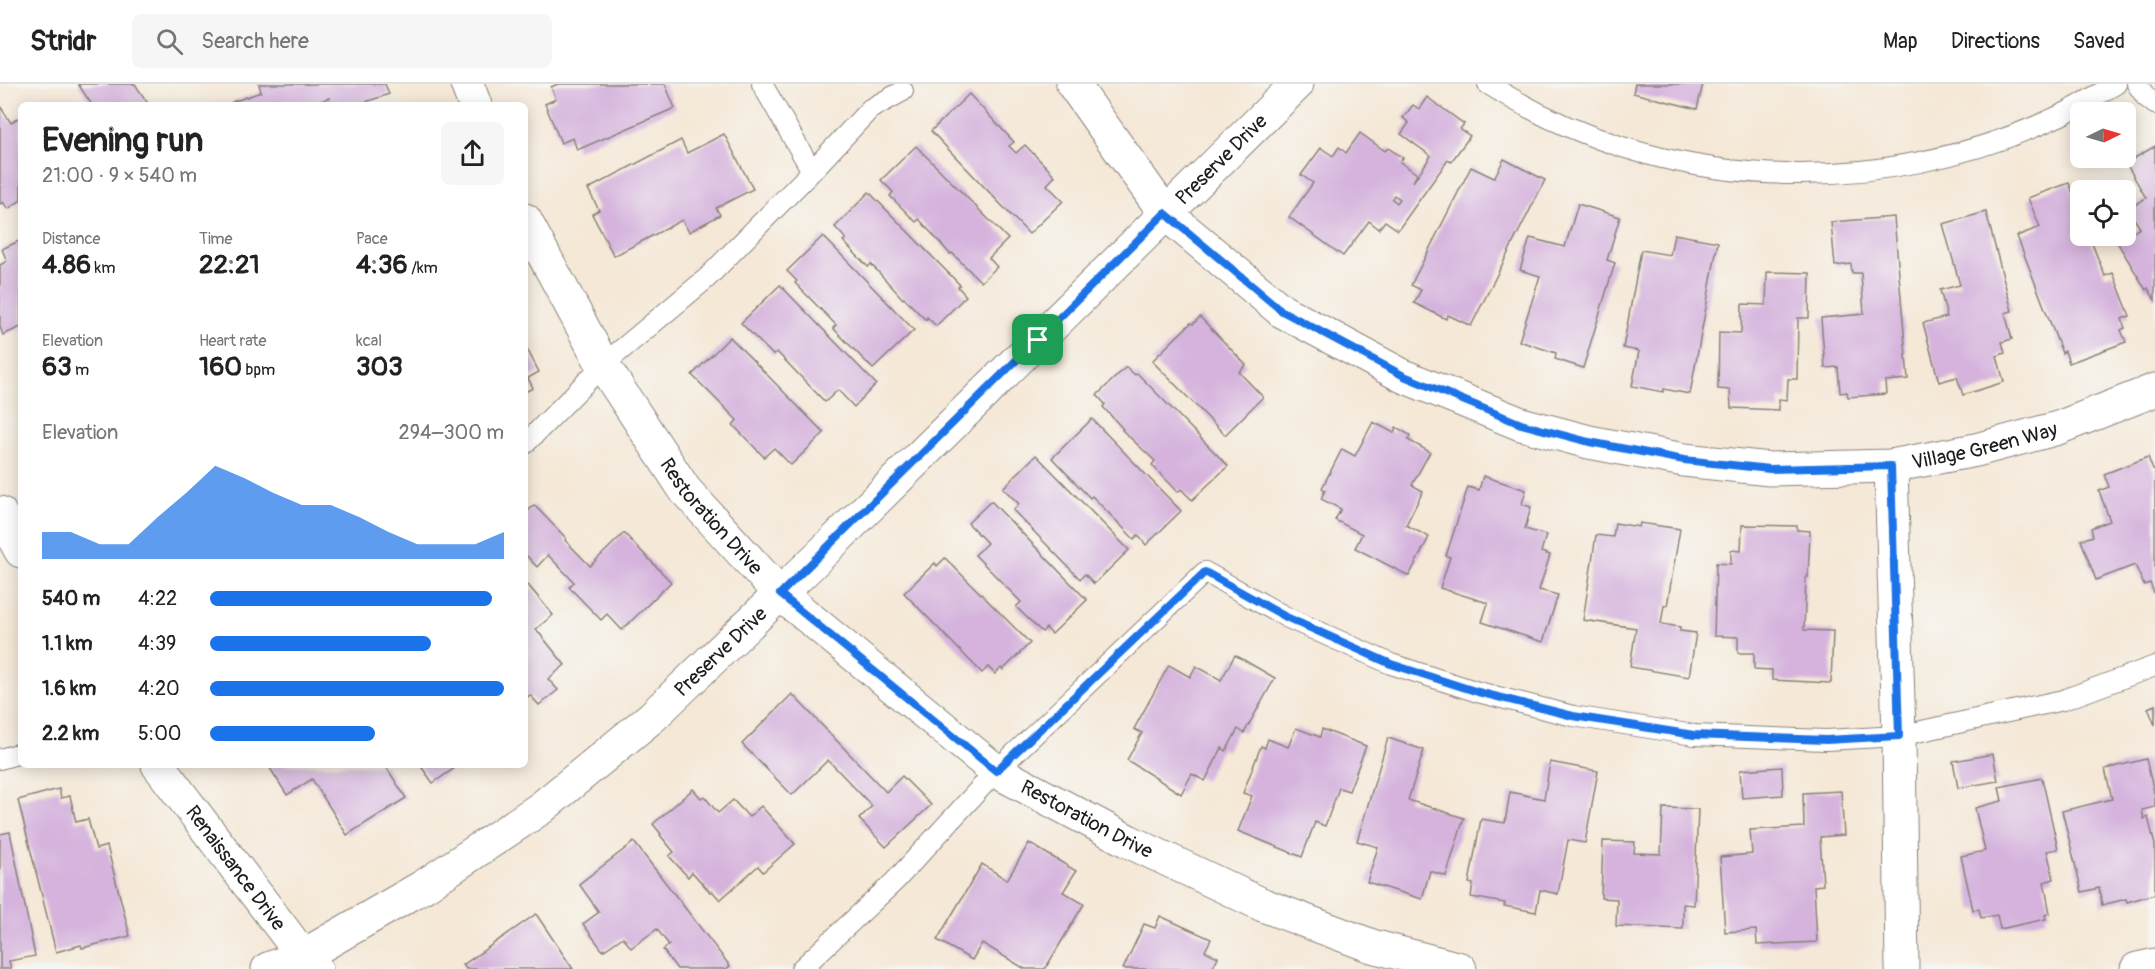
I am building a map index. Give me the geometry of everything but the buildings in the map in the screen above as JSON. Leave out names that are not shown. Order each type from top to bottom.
[{"type":"street","points":[[467,84],[474,102]]},
{"type":"street","name":"Village Green Way","points":[[1073,84],[1165,213],[1282,311],[1404,376],[1521,424],[1589,442],[1684,460],[1770,469],[1891,466],[1976,450],[2058,428],[2155,390]]},
{"type":"street","name":"Preserve Drive","points":[[268,969],[310,963],[541,808],[652,717],[780,594],[1297,84]]},
{"type":"street","name":"Restoration Drive","points":[[528,226],[603,365],[685,490],[780,594],[996,771],[1128,841],[1263,905],[1372,946],[1460,969]]},
{"type":"street","points":[[1891,466],[1899,736],[1902,969]]},
{"type":"street","points":[[0,513],[18,546]]},
{"type":"street","name":"Renaissance Drive","points":[[160,768],[310,963]]},
{"type":"street","points":[[2137,969],[2155,965]]},
{"type":"lane","points":[[762,84],[812,171]]},
{"type":"lane","points":[[1488,84],[1515,101],[1564,126],[1650,155],[1736,172],[1811,176],[1874,171],[1949,155],[2002,139],[2061,115],[2116,84]]},
{"type":"lane","points":[[2137,84],[2146,97],[2155,104]]},
{"type":"lane","points":[[528,441],[603,365],[707,278],[870,109],[903,91]]},
{"type":"lane","points":[[801,969],[895,881],[996,771],[1205,572],[1286,617],[1391,664],[1478,692],[1573,716],[1694,735],[1826,740],[1899,736],[2063,700],[2155,666]]},
{"type":"lane","points":[[0,759],[18,754]]},
{"type":"route","points":[[1165,213],[1282,311],[1404,376],[1521,424],[1589,442],[1684,460],[1770,469],[1891,466],[1899,736],[1826,740],[1694,735],[1573,716],[1478,692],[1391,664],[1286,617],[1205,572],[996,771],[780,594],[1038,340],[1165,213]]}]
